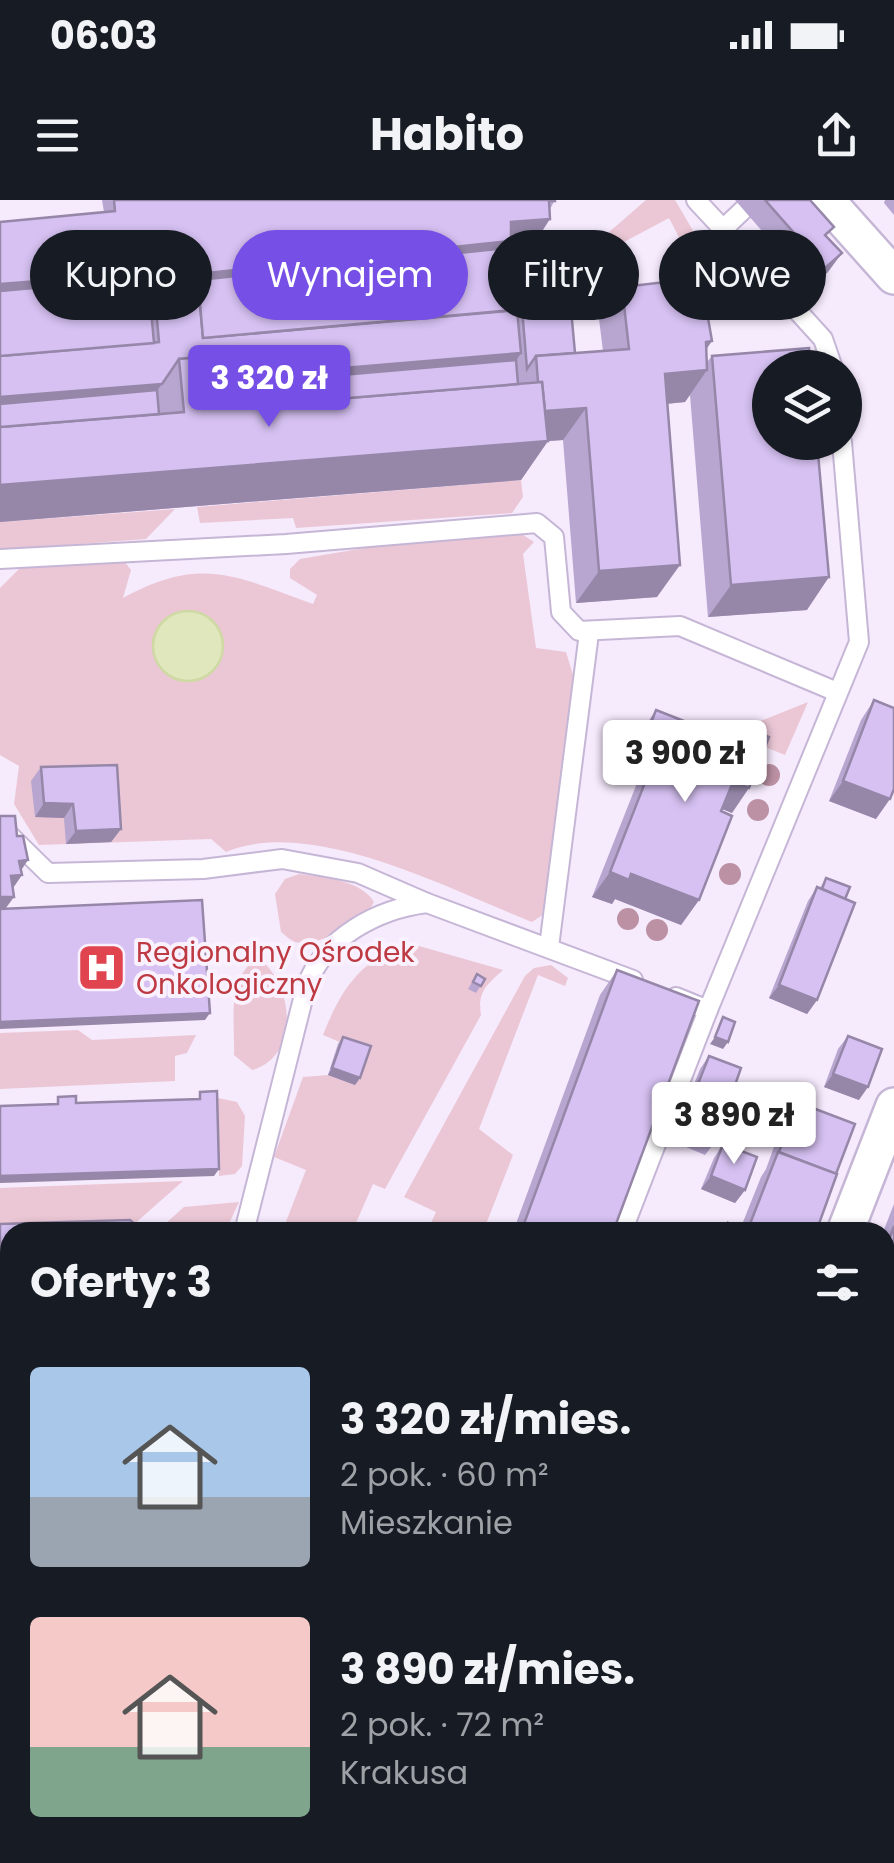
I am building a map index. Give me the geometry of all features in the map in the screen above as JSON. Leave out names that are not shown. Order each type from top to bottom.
[{"type":"street","points":[[826,200],[894,276]]},
{"type":"street","points":[[850,1222],[894,1106]]},
{"type":"lane","points":[[696,200],[823,339],[827,350]]},
{"type":"lane","points":[[722,229],[743,210]]},
{"type":"lane","points":[[626,1222],[860,629],[844,460]]},
{"type":"lane","points":[[0,559],[286,544],[537,523],[554,537],[561,612],[571,626],[589,633],[680,626],[836,692]]},
{"type":"lane","points":[[549,948],[589,633]]},
{"type":"lane","points":[[0,826],[48,873],[203,869],[282,859],[358,873],[708,1010]]},
{"type":"lane","points":[[247,1222],[311,973],[342,937],[396,907],[427,903]]},
{"type":"shaded area","points":[[646,200],[675,200],[693,230],[675,230],[669,218],[639,234],[639,230],[612,230]]},
{"type":"shaded area","points":[[521,480],[523,497],[512,513],[296,528],[293,518],[200,523],[197,507]]},
{"type":"shaded area","points":[[175,509],[146,539],[0,550],[0,522]]},
{"type":"shaded area","points":[[520,533],[534,542],[523,554],[536,648],[566,652],[576,685],[550,895],[544,914],[532,922],[422,876],[339,850],[299,843],[260,843],[226,852],[211,839],[39,845],[14,804],[19,766],[0,755],[0,588],[21,567],[124,561],[131,570],[123,598],[175,577],[218,574],[313,604],[317,595],[290,578],[290,569],[300,559],[423,538]]},
{"type":"shaded area","points":[[188,611],[213,621],[223,646],[213,671],[188,681],[163,671],[153,646],[163,621]]},
{"type":"shaded area","points":[[808,702],[785,755],[753,742],[758,722]]},
{"type":"shaded area","points":[[299,874],[351,884],[374,902],[361,918],[340,932],[316,941],[295,942],[281,932],[275,894],[285,879]]},
{"type":"shaded area","points":[[419,946],[503,970],[485,989],[481,1015],[385,1189],[373,1184],[356,1222],[286,1222],[306,1170],[274,1157],[303,1077],[328,1075],[354,1084],[366,1053],[323,1035],[338,1002],[357,975],[369,964],[400,949]]},
{"type":"shaded area","points":[[252,962],[263,962],[273,974],[281,988],[287,1021],[278,1051],[267,1063],[252,1070],[234,1055],[234,1018],[239,981]]},
{"type":"shaded area","points":[[551,965],[568,978],[565,986],[538,975],[479,1129],[513,1155],[487,1222],[432,1222],[436,1212],[404,1197],[525,976],[534,968]]},
{"type":"shaded area","points":[[78,1030],[92,1040],[196,1035],[187,1053],[175,1056],[175,1081],[0,1089],[0,1033]]},
{"type":"shaded area","points":[[218,1098],[237,1102],[245,1116],[242,1166],[235,1174],[219,1176]]},
{"type":"shaded area","points":[[183,1181],[137,1222],[0,1222],[0,1188]]},
{"type":"shaded area","points":[[239,1202],[230,1222],[167,1222],[184,1207]]},
{"type":"building","points":[[114,200],[555,200],[549,201],[550,219],[511,222],[511,230],[488,230],[488,243],[468,246],[468,230],[232,230],[232,270],[212,272],[212,230],[30,230],[30,282],[0,284],[0,222],[115,211]]},
{"type":"building","points":[[765,200],[810,200],[834,227],[826,234],[826,230],[791,230]]},
{"type":"building","points":[[826,236],[842,253],[826,267]]},
{"type":"building","points":[[488,250],[488,312],[468,314],[468,252]]},
{"type":"building","points":[[232,276],[232,320],[402,320],[203,338],[201,320],[212,320],[212,279]]},
{"type":"building","points":[[659,283],[659,320],[708,320],[712,341],[706,342],[707,370],[665,374],[680,565],[599,571],[586,408],[545,411],[536,356],[629,349],[626,320],[639,320],[639,285]]},
{"type":"building","points":[[30,288],[30,320],[152,320],[154,343],[0,356],[0,291]]},
{"type":"building","points":[[488,313],[488,320],[518,320],[521,353],[225,378],[223,355],[179,359],[162,384],[0,397],[0,356],[159,342],[157,320],[201,320],[203,338],[405,320],[468,320],[468,314]]},
{"type":"building","points":[[523,320],[572,320],[575,353],[536,356],[527,369]]},
{"type":"building","points":[[752,353],[752,460],[819,460],[829,577],[731,585],[712,356]]},
{"type":"building","points":[[223,355],[227,408],[542,382],[548,441],[0,485],[0,427],[184,412],[179,359]]},
{"type":"building","points":[[516,360],[518,384],[227,408],[225,385]]},
{"type":"building","points":[[157,390],[159,414],[0,427],[0,404]]},
{"type":"building","points":[[874,700],[894,708],[894,789],[890,799],[843,781]]},
{"type":"building","points":[[656,710],[747,746],[753,731],[769,737],[749,788],[733,782],[721,811],[732,816],[699,900],[631,874],[629,880],[610,872],[662,739],[647,733]]},
{"type":"building","points":[[117,765],[121,829],[76,831],[73,804],[44,803],[41,767]]},
{"type":"building","points":[[0,816],[15,816],[17,836],[23,836],[28,860],[19,861],[22,875],[11,876],[14,897],[0,897]]},
{"type":"building","points":[[826,878],[850,887],[845,899],[822,889]]},
{"type":"building","points":[[817,887],[855,903],[817,1000],[779,985]]},
{"type":"building","name":"Regionalny Ośrodek Onkologiczny","points":[[202,900],[210,1013],[0,1022],[0,909]]},
{"type":"building","points":[[617,970],[699,1001],[617,1222],[525,1222]]},
{"type":"building","points":[[477,974],[485,979],[481,986],[473,982]]},
{"type":"building","points":[[723,1017],[735,1022],[728,1042],[715,1037]]},
{"type":"building","points":[[848,1036],[882,1049],[868,1087],[833,1074]]},
{"type":"building","points":[[343,1037],[371,1046],[360,1078],[332,1068]]},
{"type":"building","points":[[709,1056],[741,1068],[715,1142],[681,1127]]},
{"type":"building","points":[[217,1091],[219,1169],[0,1176],[0,1106],[58,1104],[58,1097],[76,1096],[76,1103],[200,1099],[200,1092]]},
{"type":"building","points":[[797,1102],[855,1124],[836,1174],[779,1152]]},
{"type":"building","points":[[723,1144],[757,1157],[745,1190],[711,1176]]},
{"type":"building","points":[[778,1152],[837,1174],[820,1222],[751,1222]]},
{"type":"building","points":[[130,1220],[132,1222],[65,1222]]},
{"type":"place","name":"Regionalny Ośrodek Onkologiczny","points":[[101,968]]}]
